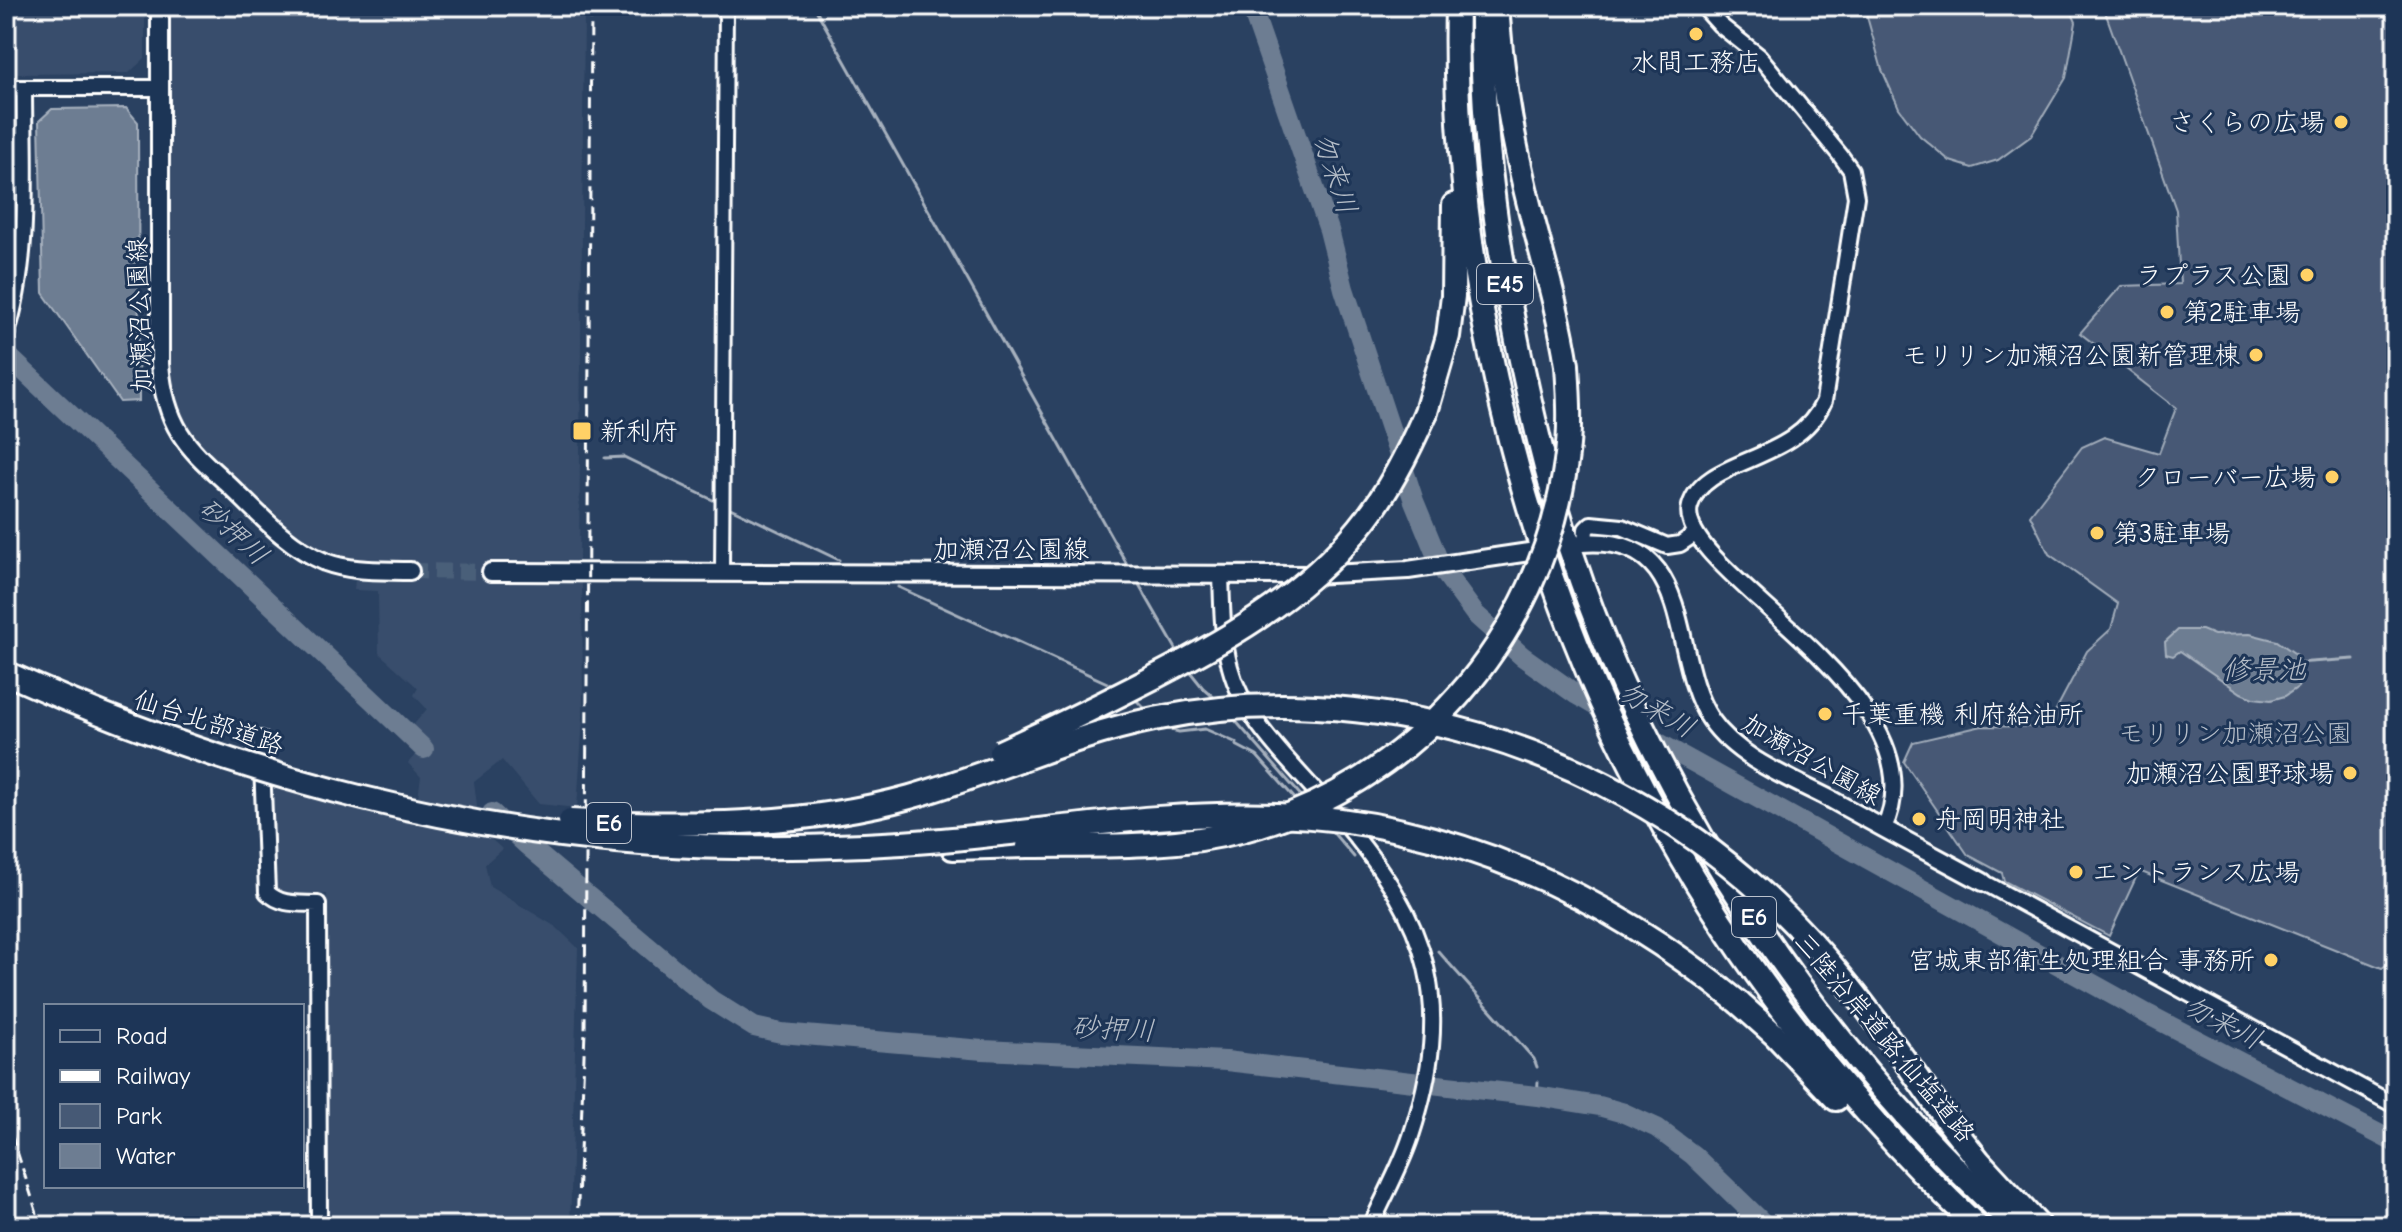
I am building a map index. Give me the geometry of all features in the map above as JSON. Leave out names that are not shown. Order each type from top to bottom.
[{"type":"highway","name":"E45","points":[[1457,6],[1457,73],[1467,219],[1477,291],[1498,394],[1525,500],[1551,581]]},
{"type":"highway","name":"三陸沿岸道路;仙塩道路","points":[[1482,6],[1490,191],[1528,396],[1550,486],[1579,547],[1611,657],[1695,825],[1800,985],[1880,1085],[1962,1174],[2016,1226]]},
{"type":"highway","points":[[731,847],[766,851],[1174,842],[1228,833],[1268,822],[1329,798],[1403,750],[1443,714],[1497,647],[1526,596],[1548,542],[1562,489],[1569,430],[1567,365],[1555,295],[1514,142],[1497,6]]},
{"type":"highway","points":[[818,814],[914,787],[1030,739],[1168,670],[1262,616],[1329,561],[1359,528],[1386,492],[1407,454],[1426,412],[1448,336],[1453,296],[1457,73]]},
{"type":"highway","name":"E6","points":[[1551,581],[1589,678],[1637,780],[1728,935],[1795,1029],[1834,1076],[1912,1162],[1977,1226]]},
{"type":"highway","name":"仙台北部道路","points":[[6,673],[101,714],[195,749],[290,778],[401,805],[532,831],[731,847]]},
{"type":"highway","points":[[818,814],[909,797],[1106,730],[1156,718],[1250,706],[1351,709],[1458,729],[1510,744],[1617,790],[1665,818],[1717,854],[1761,892],[1846,981],[1979,1161],[2039,1226]]},
{"type":"highway","name":"仙台北部道路","points":[[401,805],[486,817],[603,823],[717,823],[818,814]]},
{"type":"highway","points":[[731,847],[880,845],[1141,819],[1236,814],[1326,818],[1401,831],[1472,850],[1523,868],[1570,890],[1638,929],[1702,972],[1775,1035],[1859,1123],[1965,1226]]},
{"type":"main road","name":"加瀬沼公園線","points":[[160,6],[160,364],[162,386],[174,422],[196,454],[304,551],[353,570],[410,571]]},
{"type":"main road","name":"加瀬沼公園線","points":[[1579,547],[1603,543],[1627,549],[1660,575],[1679,614],[1698,698],[1726,737],[1764,764],[1983,882]]},
{"type":"main road","name":"加瀬沼公園線","points":[[491,572],[1311,575],[1421,568],[1529,552]]},
{"type":"street","points":[[722,572],[726,6]]},
{"type":"street","points":[[1703,6],[1720,25],[1759,56],[1840,155],[1851,170],[1856,197],[1824,401],[1818,416],[1806,430],[1791,440],[1702,484],[1689,510],[1695,534],[1722,565],[1830,666],[1869,718],[1893,764],[1895,787],[1884,828]]},
{"type":"street","points":[[6,88],[159,88]]},
{"type":"street","points":[[7,332],[20,267],[24,224],[24,88]]},
{"type":"street","points":[[1579,547],[1591,524],[1622,527],[1667,546],[1680,544],[1695,534]]},
{"type":"street","points":[[1221,574],[1223,625],[1230,668],[1240,694],[1260,726],[1368,852],[1399,897],[1413,925],[1428,975],[1433,1017],[1430,1066],[1412,1133],[1371,1226]]},
{"type":"street","points":[[261,739],[267,892],[274,899],[286,903],[318,904],[319,1226]]},
{"type":"street","points":[[1983,882],[2396,1106]]},
{"type":"shaded area","points":[[6,6],[145,6],[145,58],[129,73],[6,74]]},
{"type":"shaded area","points":[[169,6],[584,6],[579,561],[486,561],[487,583],[582,582],[583,717],[577,808],[539,804],[502,760],[474,782],[480,829],[502,849],[485,864],[490,887],[556,927],[578,948],[570,1226],[328,1226],[327,894],[282,895],[272,885],[272,783],[415,817],[421,777],[408,763],[425,744],[410,729],[427,709],[414,695],[418,688],[379,653],[378,591],[354,590],[355,580],[411,582],[412,562],[343,559],[305,542],[198,441],[182,417],[171,378]]},
{"type":"shaded area","points":[[6,109],[13,114],[12,193],[6,245]]},
{"type":"green space","points":[[1864,6],[2069,6],[2076,22],[2066,78],[2031,136],[1998,160],[1972,168],[1950,161],[1920,136],[1899,108],[1882,70]]},
{"type":"green space","name":"モリリン加瀬沼公園","points":[[2103,6],[2396,6],[2396,958],[2382,968],[2139,871],[2109,936],[2004,881],[2002,873],[1968,855],[1904,762],[1913,742],[1982,726],[2047,727],[2087,651],[2111,629],[2118,604],[2049,554],[2030,515],[2082,447],[2104,437],[2159,453],[2176,408],[2080,333],[2121,286],[2180,284],[2176,210]]},
{"type":"water","points":[[126,108],[138,122],[139,401],[120,402],[43,293],[39,121],[52,109]]},
{"type":"water","name":"修景池","points":[[2178,630],[2202,630],[2214,635],[2250,634],[2277,641],[2297,655],[2302,675],[2298,687],[2285,696],[2271,700],[2241,693],[2180,651],[2173,656],[2166,654],[2165,642]]},
{"type":"waterway","points":[[814,6],[1129,568]]},
{"type":"waterway","name":"勿来川","points":[[1251,6],[1329,230],[1344,289],[1414,501],[1442,569],[1475,614],[1522,656],[1577,695],[1648,737],[2149,1015],[2396,1143]]},
{"type":"waterway","name":"砂押川","points":[[6,354],[424,749]]},
{"type":"waterway","points":[[605,458],[624,457],[719,503]]},
{"type":"waterway","points":[[726,506],[839,560]]},
{"type":"waterway","points":[[1137,581],[1179,654]]},
{"type":"waterway","points":[[898,587],[1116,687]]},
{"type":"waterway","points":[[2296,663],[2354,659]]},
{"type":"waterway","points":[[1187,668],[1217,700]]},
{"type":"waterway","points":[[1133,697],[1147,711]]},
{"type":"waterway","points":[[1233,718],[1304,799]]},
{"type":"waterway","points":[[1164,728],[1179,732],[1205,729],[1237,743],[1257,756],[1297,801]]},
{"type":"waterway","name":"砂押川","points":[[492,813],[711,1000],[754,1027],[781,1033],[983,1050],[1226,1061],[1537,1096],[1599,1106],[1657,1128],[1693,1155],[1766,1226]]},
{"type":"waterway","points":[[1330,829],[1354,857]]},
{"type":"waterway","points":[[1438,951],[1534,1059],[1537,1067]]},
{"type":"waterway","points":[[1537,1096],[1538,1082]]},
{"type":"tunnel","points":[[410,571],[491,572]]},
{"type":"railway","points":[[577,1226],[585,1031],[591,6]]},
{"type":"railway","points":[[6,1117],[41,1226]]},
{"type":"place","name":"水間工務店","points":[[1696,34]]},
{"type":"place","name":"さくらの広場","points":[[2341,122]]},
{"type":"place","name":"ラプラス公園","points":[[2307,275]]},
{"type":"place","name":"第2駐車場","points":[[2167,312]]},
{"type":"place","name":"モリリン加瀬沼公園新管理棟","points":[[2256,355]]},
{"type":"place","name":"新利府","points":[[582,431]]},
{"type":"place","name":"クローバー広場","points":[[2332,477]]},
{"type":"place","name":"第3駐車場","points":[[2097,533]]},
{"type":"place","name":"千葉重機 利府給油所","points":[[1825,714]]},
{"type":"place","name":"加瀬沼公園野球場","points":[[2350,773]]},
{"type":"place","name":"舟岡明神社","points":[[1919,819]]},
{"type":"place","name":"エントランス広場","points":[[2076,872]]},
{"type":"place","name":"宮城東部衛生処理組合 事務所","points":[[2271,960]]}]
